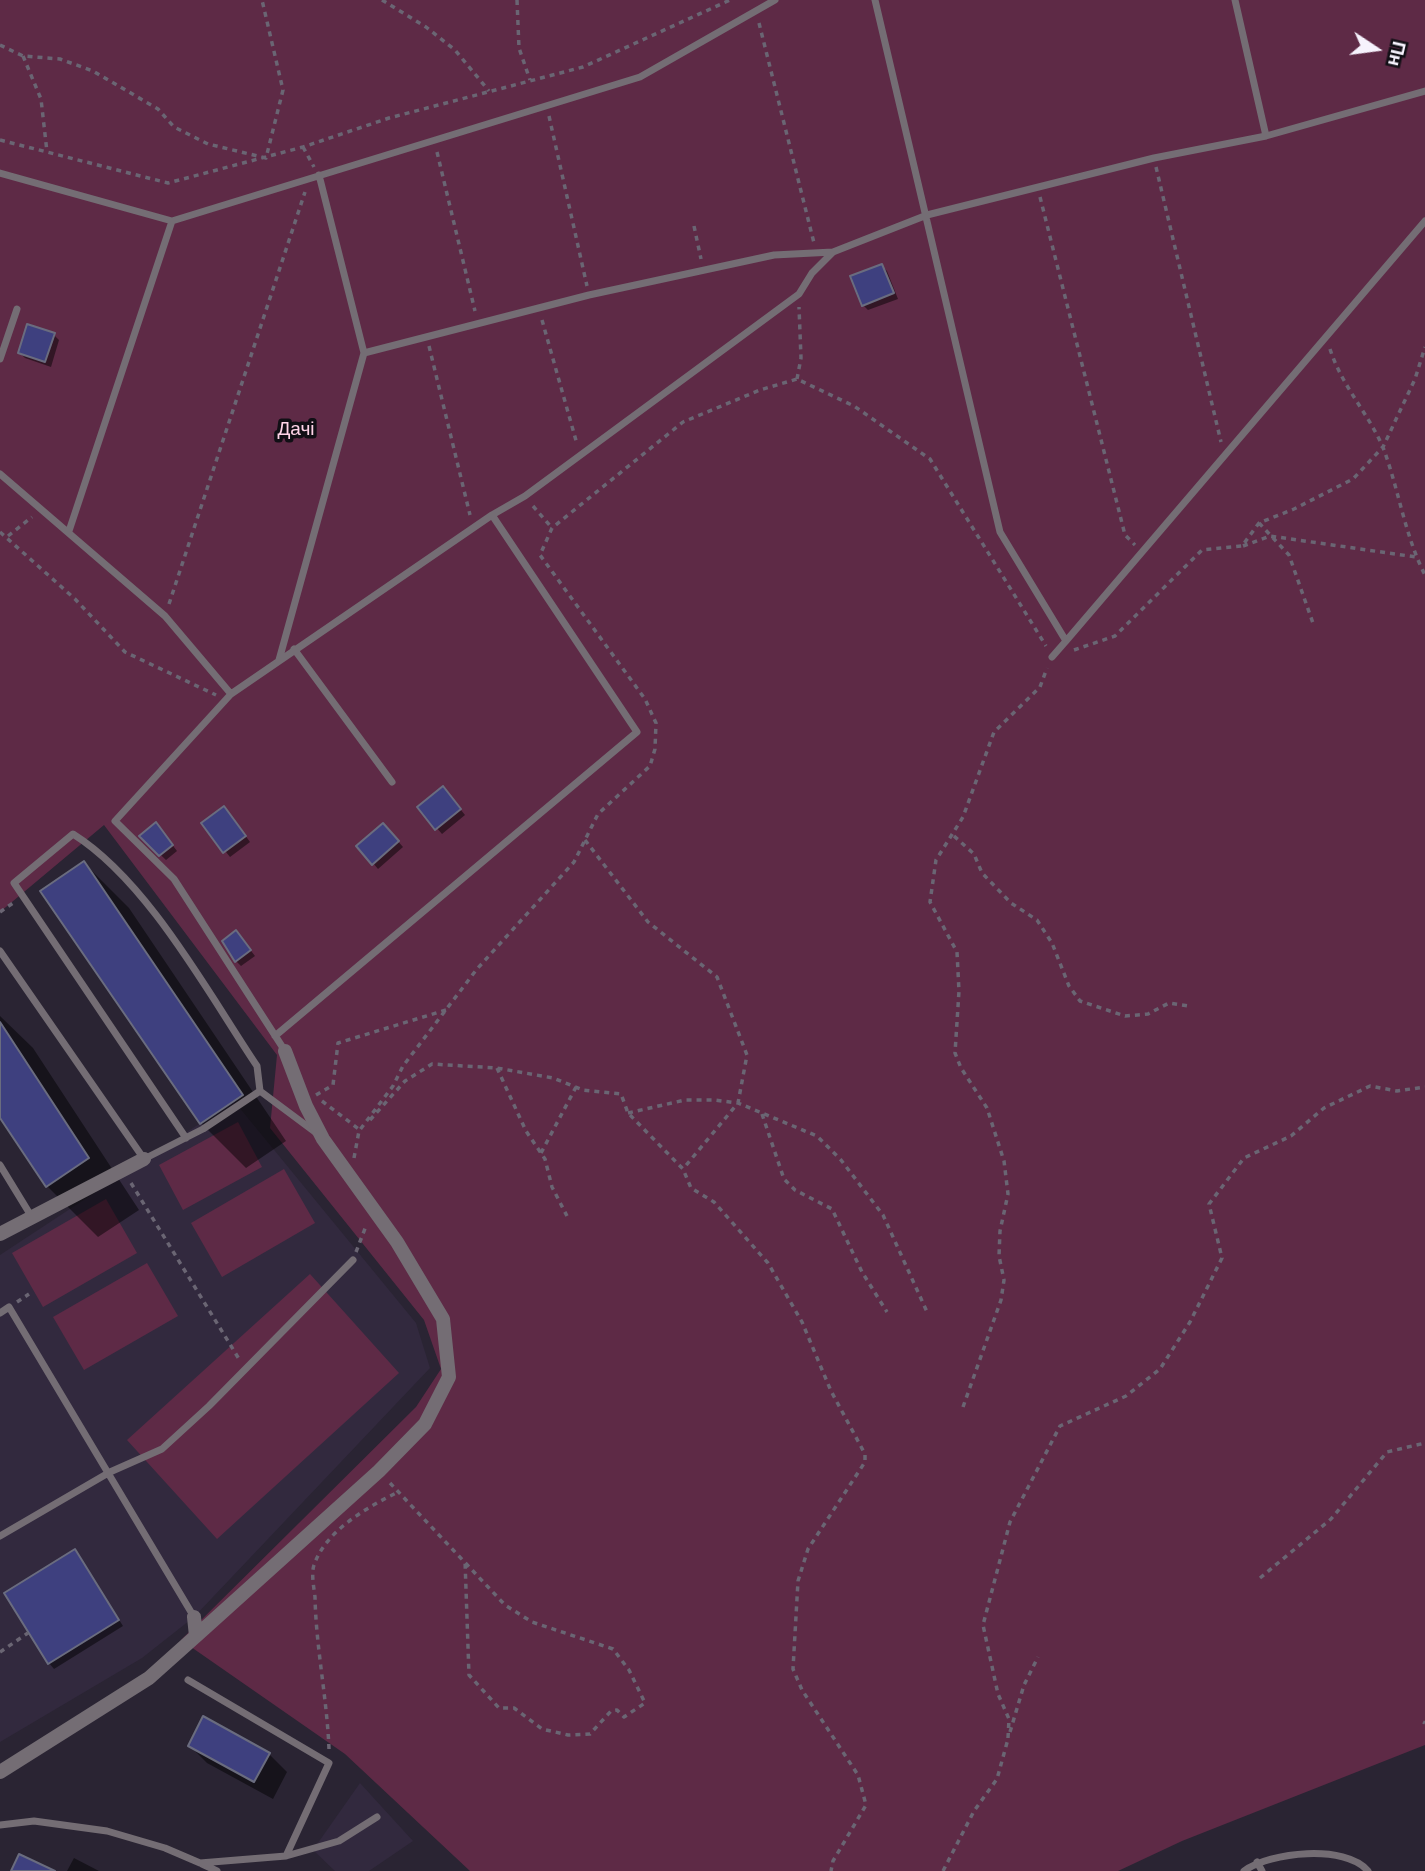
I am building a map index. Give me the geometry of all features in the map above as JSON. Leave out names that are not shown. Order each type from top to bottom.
[{"type":"street","points":[[0,1772],[149,1678],[378,1472],[425,1423],[449,1377],[443,1319],[373,1210],[323,1139],[308,1093],[285,1051]]},
{"type":"street","points":[[0,1234],[144,1159]]},
{"type":"street","points":[[194,1617],[195,1636]]},
{"type":"lane","points":[[0,173],[172,222],[640,77],[775,0]]},
{"type":"lane","points":[[875,0],[1000,532],[1066,641]]},
{"type":"lane","points":[[1234,0],[1266,136]]},
{"type":"lane","points":[[364,353],[589,295],[774,255],[833,252],[927,215],[1154,158],[1266,136],[1425,91]]},
{"type":"lane","points":[[279,660],[364,353],[319,175]]},
{"type":"lane","points":[[1052,657],[1425,221]]},
{"type":"lane","points":[[69,531],[172,222]]},
{"type":"lane","points":[[285,1051],[174,879],[115,821],[230,694],[492,515],[525,496],[799,294],[812,273],[833,252]]},
{"type":"lane","points":[[0,359],[17,309]]},
{"type":"lane","points":[[0,474],[69,531],[165,617],[230,694]]},
{"type":"lane","points":[[275,1036],[637,732],[492,515]]},
{"type":"lane","points":[[294,649],[392,782]]},
{"type":"lane","points":[[186,1138],[14,883],[73,834],[97,849],[153,912],[257,1066],[260,1091],[323,1139]]},
{"type":"lane","points":[[0,951],[144,1159],[186,1138],[260,1091]]},
{"type":"lane","points":[[0,1165],[33,1219]]},
{"type":"lane","points":[[0,1536],[110,1472],[162,1449],[245,1370],[353,1260]]},
{"type":"lane","points":[[0,1313],[9,1307],[98,1459],[110,1472],[194,1617]]},
{"type":"lane","points":[[188,1680],[329,1763],[286,1856]]},
{"type":"lane","points":[[200,1863],[286,1856],[339,1841],[377,1817]]},
{"type":"lane","points":[[0,1825],[34,1821],[107,1831],[165,1848],[217,1871]]},
{"type":"lane","points":[[1244,1871],[1256,1862],[1277,1856],[1321,1855],[1351,1860],[1368,1871]]},
{"type":"lane","points":[[1256,1862],[1262,1871]]},
{"type":"path","points":[[262,0],[283,90],[266,158]]},
{"type":"path","points":[[382,0],[426,27],[455,50],[489,91]]},
{"type":"path","points":[[517,0],[519,48],[530,81]]},
{"type":"path","points":[[0,140],[168,183],[266,158],[389,118],[583,67],[730,0]]},
{"type":"path","points":[[756,10],[816,252]]},
{"type":"path","points":[[0,45],[23,56],[60,59],[93,71],[158,109],[174,127],[208,144],[266,158]]},
{"type":"path","points":[[23,56],[41,99],[47,152]]},
{"type":"path","points":[[547,105],[589,295]]},
{"type":"path","points":[[434,139],[478,324]]},
{"type":"path","points":[[303,147],[319,175]]},
{"type":"path","points":[[1154,158],[1225,456]]},
{"type":"path","points":[[165,617],[299,205],[310,181]]},
{"type":"path","points":[[1038,188],[1125,536],[1143,552]]},
{"type":"path","points":[[694,226],[704,271]]},
{"type":"path","points":[[797,379],[801,358],[799,294]]},
{"type":"path","points":[[538,308],[580,455]]},
{"type":"path","points":[[427,337],[473,528]]},
{"type":"path","points":[[1326,337],[1337,372],[1383,447],[1416,557],[1425,575]]},
{"type":"path","points":[[1242,546],[1259,523],[1294,509],[1353,479],[1383,447],[1415,379],[1425,347]]},
{"type":"path","points":[[351,1178],[359,1131],[477,969],[574,862],[598,814],[650,766],[655,749],[656,723],[645,699],[540,555],[552,528],[683,422],[760,390],[797,379],[854,405],[930,459],[1052,657]]},
{"type":"path","points":[[525,496],[552,528]]},
{"type":"path","points":[[8,536],[16,532],[39,508]]},
{"type":"path","points":[[1259,523],[1289,555],[1314,626]]},
{"type":"path","points":[[0,530],[125,652],[218,696],[230,694]]},
{"type":"path","points":[[964,1407],[1001,1300],[1004,1280],[999,1256],[1000,1231],[1008,1194],[1004,1161],[987,1108],[961,1068],[955,1053],[959,991],[957,952],[930,902],[936,860],[954,836],[994,732],[1040,687],[1052,657],[1115,636],[1202,550],[1242,546],[1270,536],[1416,557]]},
{"type":"path","points":[[954,836],[974,854],[982,873],[1011,903],[1037,920],[1052,943],[1069,986],[1080,1001],[1125,1016],[1148,1014],[1169,1003],[1188,1006]]},
{"type":"path","points":[[585,840],[648,922],[716,977],[747,1055],[738,1104],[683,1169]]},
{"type":"path","points":[[308,1093],[333,1085],[338,1044],[448,1010]]},
{"type":"path","points":[[359,1131],[405,1081],[432,1065],[497,1068],[553,1078],[598,1093],[621,1094],[628,1112],[683,1169],[691,1188],[714,1202],[733,1226],[753,1243],[780,1283],[802,1322],[831,1391],[865,1454],[865,1462],[808,1549],[798,1581],[793,1669],[803,1690],[858,1774],[866,1805],[833,1861],[831,1871]]},
{"type":"path","points":[[497,1068],[526,1131],[541,1153],[552,1186],[567,1216]]},
{"type":"path","points":[[1008,1738],[1009,1719],[998,1694],[983,1625],[1010,1522],[1060,1426],[1126,1396],[1160,1369],[1190,1322],[1222,1258],[1209,1204],[1244,1158],[1291,1136],[1324,1108],[1370,1086],[1397,1091],[1425,1087]]},
{"type":"path","points":[[541,1153],[576,1087]]},
{"type":"path","points":[[308,1093],[359,1131]]},
{"type":"path","points":[[628,1112],[685,1100],[738,1104],[817,1136],[841,1160],[883,1214],[928,1314]]},
{"type":"path","points":[[762,1114],[784,1179],[795,1190],[832,1209],[862,1272],[887,1312]]},
{"type":"path","points":[[130,1181],[245,1370]]},
{"type":"path","points":[[353,1260],[373,1210]]},
{"type":"path","points":[[1261,1578],[1331,1519],[1387,1451],[1425,1443]]},
{"type":"path","points":[[378,1472],[465,1561],[505,1605],[532,1622],[613,1650],[629,1670],[645,1703],[624,1717],[617,1710],[611,1711],[590,1734],[568,1735],[542,1729],[514,1708],[499,1708],[497,1702],[470,1675],[465,1561]]},
{"type":"path","points":[[329,1763],[327,1709],[315,1620],[314,1566],[327,1544],[362,1510],[398,1492]]},
{"type":"path","points":[[0,1652],[29,1633]]},
{"type":"path","points":[[943,1871],[974,1811],[997,1779],[1024,1685],[1038,1657]]},
{"type":"shaded area","points":[[234,1101],[416,1323],[430,1368],[194,1617],[142,1658],[0,1742],[0,1255]]},
{"type":"shaded area","points":[[360,1783],[413,1841],[369,1871],[335,1871],[313,1850]]},
{"type":"green space","name":"Дачі","points":[[0,0],[1425,0],[1425,1745],[1182,1841],[1118,1871],[470,1871],[345,1754],[181,1640],[416,1407],[441,1369],[424,1320],[270,1128],[277,1055],[104,825],[0,912]]},
{"type":"green space","points":[[238,1122],[262,1167],[183,1210],[159,1165]]},
{"type":"green space","points":[[284,1169],[315,1223],[222,1277],[191,1223]]},
{"type":"green space","points":[[106,1199],[137,1253],[43,1307],[12,1253]]},
{"type":"green space","points":[[147,1263],[178,1316],[84,1370],[53,1317]]},
{"type":"green space","points":[[310,1274],[399,1373],[217,1539],[127,1440]]},
{"type":"building","points":[[882,264],[894,293],[862,306],[850,276]]},
{"type":"building","points":[[27,324],[55,333],[45,362],[18,353]]},
{"type":"building","points":[[443,786],[461,809],[435,830],[417,807]]},
{"type":"building","points":[[224,806],[246,836],[223,853],[201,823]]},
{"type":"building","points":[[156,822],[173,845],[159,856],[139,836]]},
{"type":"building","points":[[383,823],[399,841],[372,865],[356,846]]},
{"type":"building","points":[[84,861],[243,1095],[200,1124],[40,891]]},
{"type":"building","points":[[236,930],[251,950],[235,962],[222,941]]},
{"type":"building","points":[[0,1022],[89,1158],[46,1187],[0,1118]]},
{"type":"building","points":[[75,1549],[119,1620],[48,1664],[4,1593]]},
{"type":"building","points":[[203,1716],[270,1753],[254,1782],[188,1746]]},
{"type":"building","points":[[19,1854],[55,1871],[11,1871]]}]
